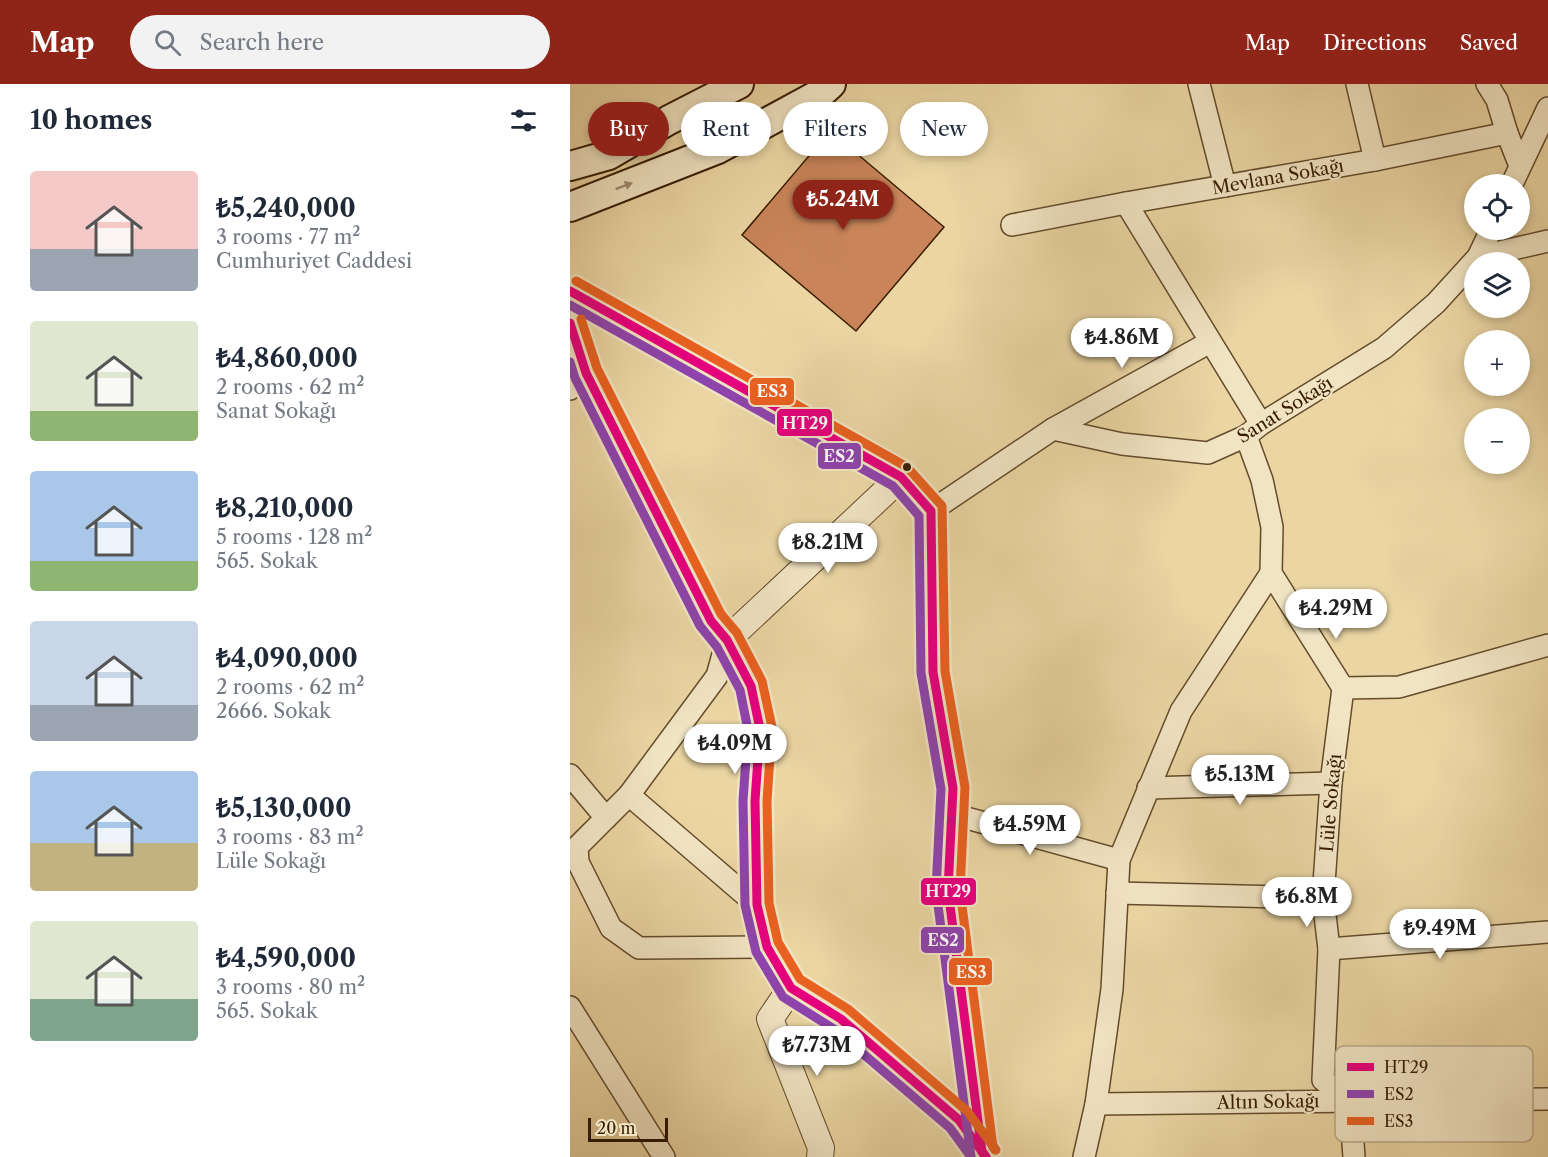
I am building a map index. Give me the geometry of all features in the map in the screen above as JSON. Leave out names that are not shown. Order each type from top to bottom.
[{"type":"main road","points":[[570,166],[609,155],[669,120],[739,84]]},
{"type":"main road","points":[[570,207],[718,149],[821,93],[831,84]]},
{"type":"street","points":[[1199,84],[1225,186]]},
{"type":"street","points":[[1357,84],[1376,160]]},
{"type":"street","points":[[1487,84],[1497,100],[1516,174]]},
{"type":"street","points":[[1516,174],[1548,108]]},
{"type":"street","name":"Mevlana Sokağı","points":[[1012,225],[1376,160],[1507,133]]},
{"type":"street","points":[[1084,1157],[1096,1104],[1112,988],[1119,860],[1181,711],[1271,573],[1272,527],[1253,430],[1210,342],[1126,203]]},
{"type":"street","points":[[1501,252],[1548,241]]},
{"type":"street","name":"Sanat Sokağı","points":[[1053,429],[1122,444],[1208,453],[1253,430],[1384,348],[1436,303],[1464,273]]},
{"type":"street","points":[[570,291],[901,477],[932,511],[933,672],[953,788],[948,890],[984,1154]]},
{"type":"street","points":[[570,323],[578,381],[711,621],[727,640],[751,686],[760,729],[755,801],[757,905],[767,947],[791,988],[841,1019],[959,1120],[984,1154]]},
{"type":"street","points":[[932,511],[1053,429],[1210,342]]},
{"type":"street","points":[[767,947],[639,948],[611,928],[578,862],[577,847],[628,795],[717,676],[727,640],[901,477]]},
{"type":"street","points":[[1271,573],[1343,688],[1399,687],[1548,645]]},
{"type":"street","name":"Lüle Sokağı","points":[[1335,1089],[1323,1080],[1329,949],[1323,898],[1331,783],[1343,688]]},
{"type":"street","points":[[570,775],[606,818]]},
{"type":"street","points":[[1148,788],[1331,783]]},
{"type":"street","points":[[628,795],[757,905]]},
{"type":"street","points":[[952,814],[1119,860]]},
{"type":"street","points":[[1117,892],[1323,898]]},
{"type":"street","points":[[1329,949],[1548,932]]},
{"type":"street","points":[[791,988],[770,1019],[821,1148],[820,1157]]},
{"type":"street","points":[[570,1007],[664,1157]]},
{"type":"street","name":"Altın Sokağı","points":[[1533,1099],[1548,1099]]},
{"type":"street","name":"Altın Sokağı","points":[[1096,1104],[1335,1101]]},
{"type":"street","points":[[1353,1142],[1354,1157]]},
{"type":"building","points":[[809,156],[860,156],[944,227],[856,331],[742,235]]},
{"type":"transit line","name":"ES3","points":[[576,281],[907,467],[942,506],[945,671],[965,787],[960,890],[995,1150]]},
{"type":"transit line","name":"HT29","points":[[570,291],[901,477],[931,511],[933,672],[953,788],[948,890],[982,1152],[986,1157]]},
{"type":"transit line","name":"ES2","points":[[570,305],[893,486],[919,516],[921,673],[941,789],[936,890],[971,1157]]},
{"type":"transit line","name":"ES3","points":[[581,319],[597,368],[721,614],[737,633],[762,681],[772,727],[767,801],[769,903],[778,942],[800,979],[848,1009],[967,1111],[996,1150]]},
{"type":"transit line","name":"HT29","points":[[570,323],[586,373],[711,621],[727,640],[751,686],[760,729],[755,801],[757,905],[767,947],[791,988],[841,1019],[959,1120],[986,1157]]},
{"type":"transit line","name":"ES2","points":[[570,362],[575,378],[700,626],[717,647],[740,690],[748,730],[743,801],[745,905],[756,952],[783,997],[834,1029],[950,1128],[971,1157]]}]
